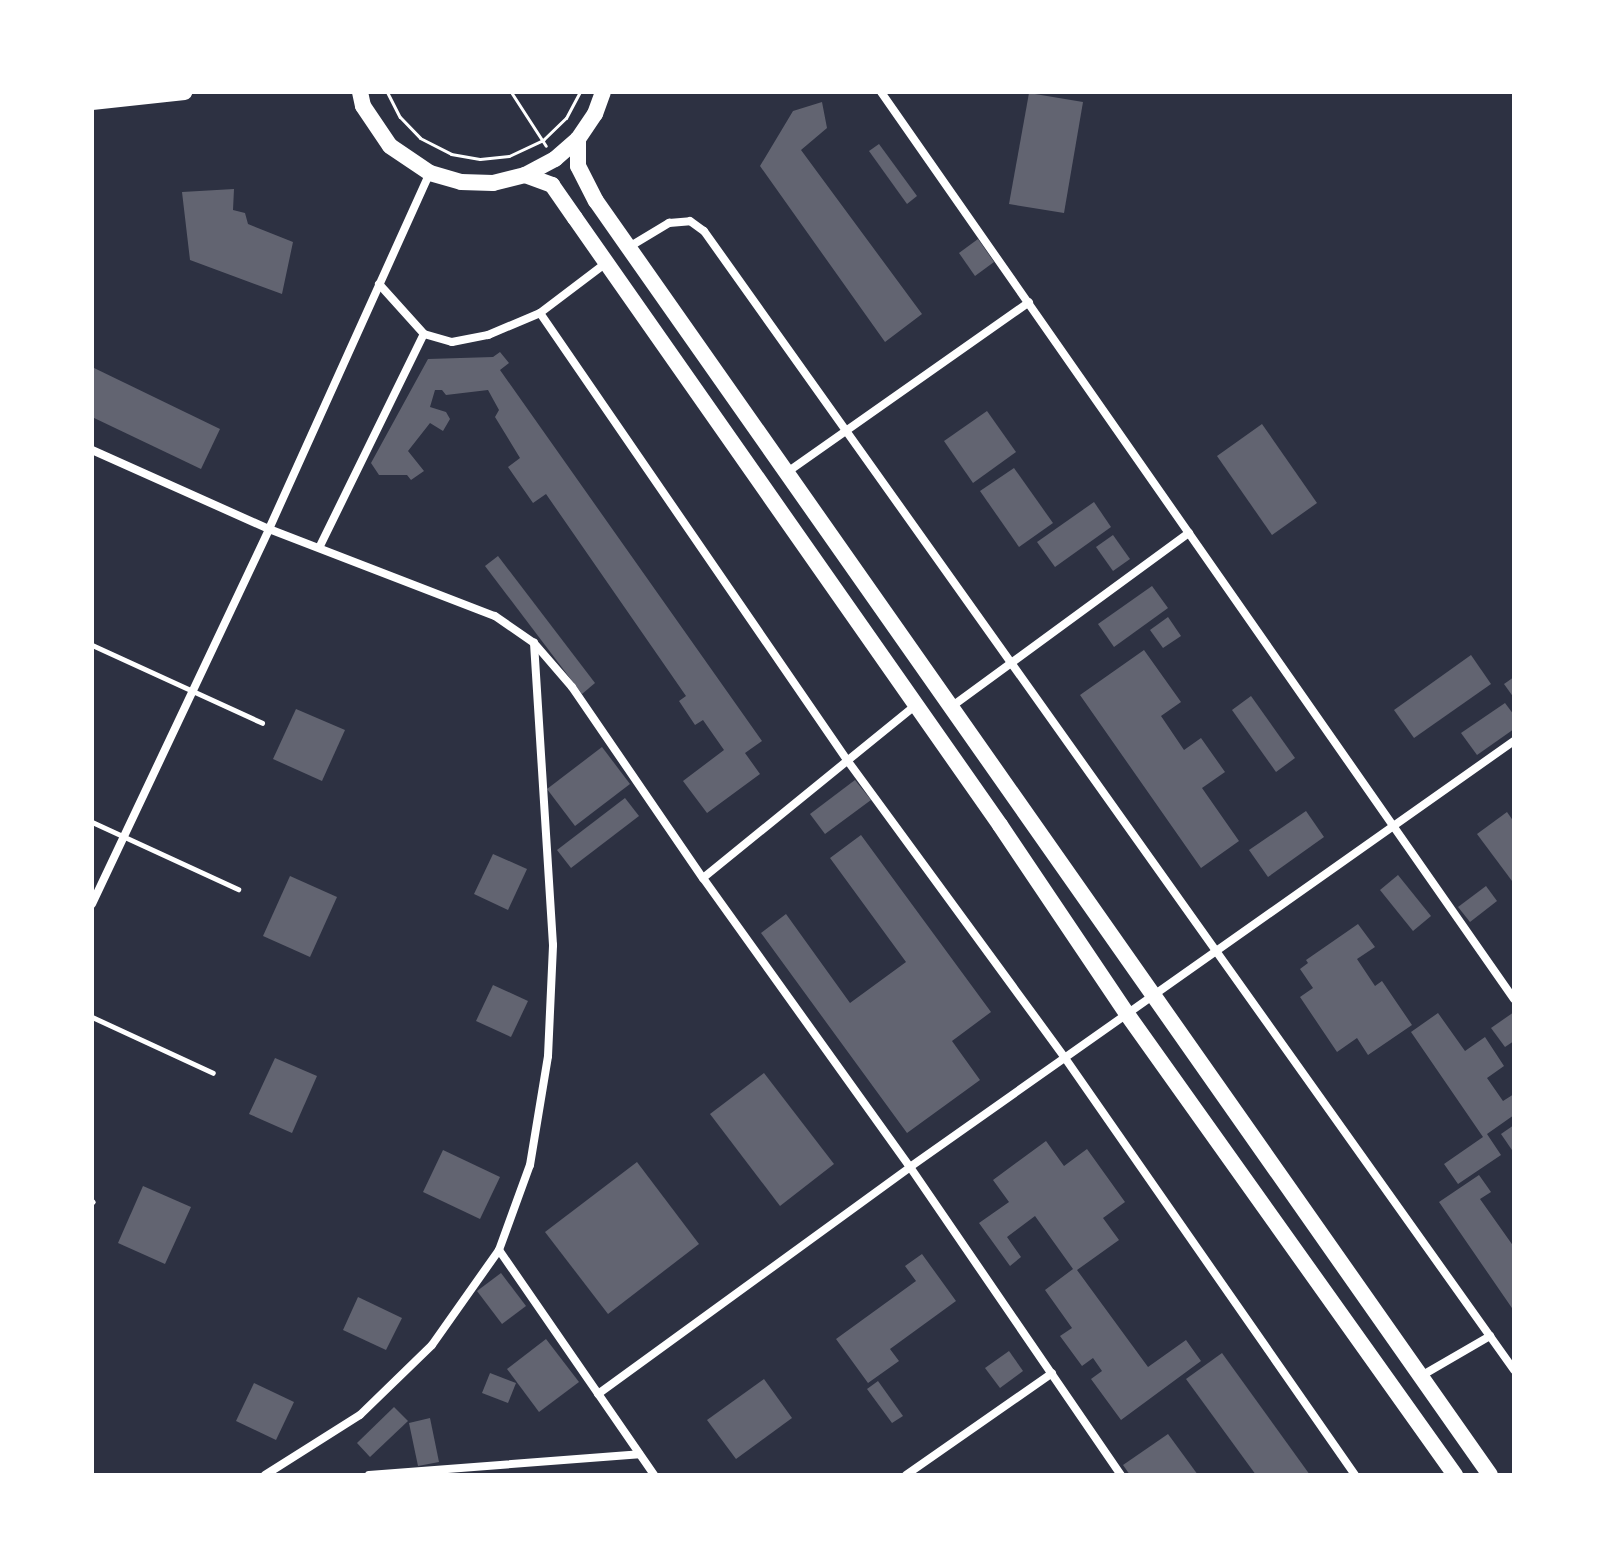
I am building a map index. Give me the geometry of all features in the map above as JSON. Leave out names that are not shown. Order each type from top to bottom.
[{"type":"main road","points":[[92,102],[184,92]]},
{"type":"main road","points":[[344,92],[361,99],[390,146],[430,173],[461,182],[525,175],[555,159],[578,139],[595,114],[603,92]]},
{"type":"main road","points":[[578,139],[578,166],[596,201],[1490,1475]]},
{"type":"main road","points":[[525,175],[552,185],[1127,1014],[1455,1475]]},
{"type":"street","points":[[881,92],[1514,999]]},
{"type":"street","points":[[92,904],[269,529],[430,173]]},
{"type":"street","points":[[629,247],[669,223],[690,221],[704,231],[1514,1370]]},
{"type":"street","points":[[379,284],[424,334],[452,342],[488,335],[540,313],[607,263]]},
{"type":"street","points":[[786,473],[1029,302]]},
{"type":"street","points":[[540,313],[847,760],[1065,1058],[1355,1475]]},
{"type":"street","points":[[320,546],[424,334]]},
{"type":"street","points":[[92,450],[269,529],[320,546],[495,616],[534,643],[572,687],[703,878],[910,1167],[1121,1475]]},
{"type":"street","points":[[950,707],[1189,533]]},
{"type":"street","points":[[265,1475],[360,1415],[432,1345],[499,1250],[530,1165],[548,1056],[553,945],[534,643]]},
{"type":"street","points":[[703,878],[915,706]]},
{"type":"street","points":[[598,1394],[910,1167],[1514,741]]},
{"type":"street","points":[[499,1250],[654,1475]]},
{"type":"street","points":[[1421,1376],[1490,1336]]},
{"type":"street","points":[[906,1475],[1052,1373]]},
{"type":"street","points":[[369,1475],[639,1454]]},
{"type":"lane","points":[[92,645],[262,723]]},
{"type":"lane","points":[[92,822],[238,889]]},
{"type":"lane","points":[[92,1017],[213,1073]]},
{"type":"path","points":[[387,92],[412,130],[451,154],[480,159],[503,157],[543,140],[566,118],[580,92]]},
{"type":"path","points":[[511,92],[555,159]]},
{"type":"building","points":[[1029,93],[1083,102],[1064,213],[1009,204]]},
{"type":"building","points":[[822,102],[827,128],[801,150],[922,314],[885,342],[760,166],[793,111]]},
{"type":"building","points":[[879,144],[917,196],[907,204],[869,151]]},
{"type":"building","points":[[234,189],[233,210],[245,213],[248,224],[293,242],[282,294],[190,260],[182,192]]},
{"type":"building","points":[[978,239],[994,262],[975,276],[959,253]]},
{"type":"building","points":[[500,352],[509,363],[500,370],[762,741],[745,753],[760,774],[707,813],[683,781],[724,750],[703,720],[695,725],[679,701],[686,696],[546,494],[533,503],[508,467],[520,458],[495,417],[499,410],[488,390],[446,395],[442,390],[435,390],[430,407],[446,412],[450,419],[443,431],[430,423],[408,451],[424,471],[411,480],[407,475],[379,475],[371,463],[428,359],[493,357]]},
{"type":"building","points":[[92,367],[220,429],[201,469],[92,417]]},
{"type":"building","points":[[987,411],[1016,452],[973,483],[944,441]]},
{"type":"building","points":[[1262,424],[1317,503],[1272,535],[1217,456]]},
{"type":"building","points":[[1014,468],[1053,523],[1019,547],[980,491]]},
{"type":"building","points":[[1094,502],[1111,527],[1055,567],[1037,542]]},
{"type":"building","points":[[1113,535],[1130,559],[1113,571],[1096,547]]},
{"type":"building","points":[[498,556],[595,683],[582,694],[485,566]]},
{"type":"building","points":[[1152,586],[1168,608],[1114,647],[1098,624]]},
{"type":"building","points":[[1168,617],[1181,636],[1163,648],[1150,630]]},
{"type":"building","points":[[1144,650],[1181,702],[1161,716],[1184,750],[1201,738],[1225,772],[1202,788],[1239,841],[1201,868],[1080,695]]},
{"type":"building","points":[[1471,655],[1491,684],[1414,738],[1394,710]]},
{"type":"building","points":[[1514,677],[1514,698],[1504,684]]},
{"type":"building","points":[[1251,696],[1295,758],[1276,772],[1232,710]]},
{"type":"building","points":[[1505,703],[1514,715],[1514,729],[1477,755],[1461,733]]},
{"type":"building","points":[[296,709],[345,730],[322,781],[273,759]]},
{"type":"building","points":[[602,747],[630,784],[575,826],[547,789]]},
{"type":"building","points":[[855,780],[871,800],[825,834],[810,814]]},
{"type":"building","points":[[625,798],[639,816],[571,868],[557,850]]},
{"type":"building","points":[[1306,811],[1324,837],[1268,877],[1249,850]]},
{"type":"building","points":[[1507,812],[1514,822],[1512,881],[1477,834]]},
{"type":"building","points":[[861,835],[991,1012],[952,1041],[980,1080],[907,1133],[761,933],[786,914],[850,1003],[906,962],[830,858]]},
{"type":"building","points":[[493,854],[527,869],[508,910],[474,894]]},
{"type":"building","points":[[1398,875],[1431,916],[1413,931],[1380,890]]},
{"type":"building","points":[[290,876],[337,897],[310,957],[263,936]]},
{"type":"building","points":[[1486,886],[1497,901],[1470,922],[1458,907]]},
{"type":"building","points":[[1358,924],[1375,947],[1357,959],[1375,986],[1382,981],[1412,1025],[1368,1055],[1357,1038],[1337,1052],[1300,997],[1313,988],[1300,969],[1308,963],[1306,960]]},
{"type":"building","points":[[493,985],[528,1001],[511,1037],[476,1021]]},
{"type":"building","points":[[1514,1012],[1514,1041],[1505,1047],[1491,1028]]},
{"type":"building","points":[[1438,1013],[1465,1051],[1485,1037],[1504,1066],[1487,1078],[1503,1101],[1514,1094],[1514,1115],[1487,1134],[1501,1155],[1458,1184],[1444,1164],[1483,1137],[1411,1032]]},
{"type":"building","points":[[275,1058],[317,1076],[292,1133],[249,1114]]},
{"type":"building","points":[[764,1073],[834,1164],[780,1206],[710,1114]]},
{"type":"building","points":[[1514,1125],[1514,1153],[1501,1134]]},
{"type":"building","points":[[1046,1141],[1064,1166],[1087,1149],[1125,1202],[1103,1218],[1119,1240],[1077,1270],[1148,1367],[1186,1340],[1201,1361],[1121,1420],[1091,1379],[1102,1371],[1093,1358],[1082,1366],[1060,1336],[1072,1328],[1045,1290],[1073,1269],[1035,1216],[1007,1237],[1021,1257],[1010,1266],[979,1223],[1009,1202],[993,1180]]},
{"type":"building","points":[[443,1150],[500,1177],[480,1219],[423,1192]]},
{"type":"building","points":[[637,1162],[699,1244],[608,1314],[545,1232]]},
{"type":"building","points":[[1479,1175],[1491,1192],[1480,1199],[1514,1247],[1514,1311],[1439,1202]]},
{"type":"building","points":[[143,1186],[191,1207],[165,1264],[118,1243]]},
{"type":"building","points":[[922,1254],[956,1301],[890,1349],[899,1361],[868,1383],[836,1339],[916,1281],[905,1266]]},
{"type":"building","points":[[501,1273],[526,1306],[502,1324],[477,1291]]},
{"type":"building","points":[[358,1297],[402,1318],[386,1350],[343,1330]]},
{"type":"building","points":[[546,1339],[579,1382],[539,1412],[507,1369]]},
{"type":"building","points":[[1009,1351],[1023,1371],[1000,1388],[985,1368]]},
{"type":"building","points":[[1222,1353],[1310,1475],[1256,1475],[1186,1379]]},
{"type":"building","points":[[490,1373],[516,1383],[508,1403],[482,1393]]},
{"type":"building","points":[[764,1379],[792,1418],[736,1459],[707,1420]]},
{"type":"building","points":[[878,1381],[903,1416],[892,1423],[867,1389]]},
{"type":"building","points":[[254,1383],[294,1402],[276,1440],[236,1421]]},
{"type":"building","points":[[394,1407],[408,1421],[370,1457],[357,1443]]},
{"type":"building","points":[[430,1418],[439,1462],[418,1466],[409,1423]]},
{"type":"building","points":[[1168,1434],[1198,1475],[1130,1475],[1123,1465]]}]
